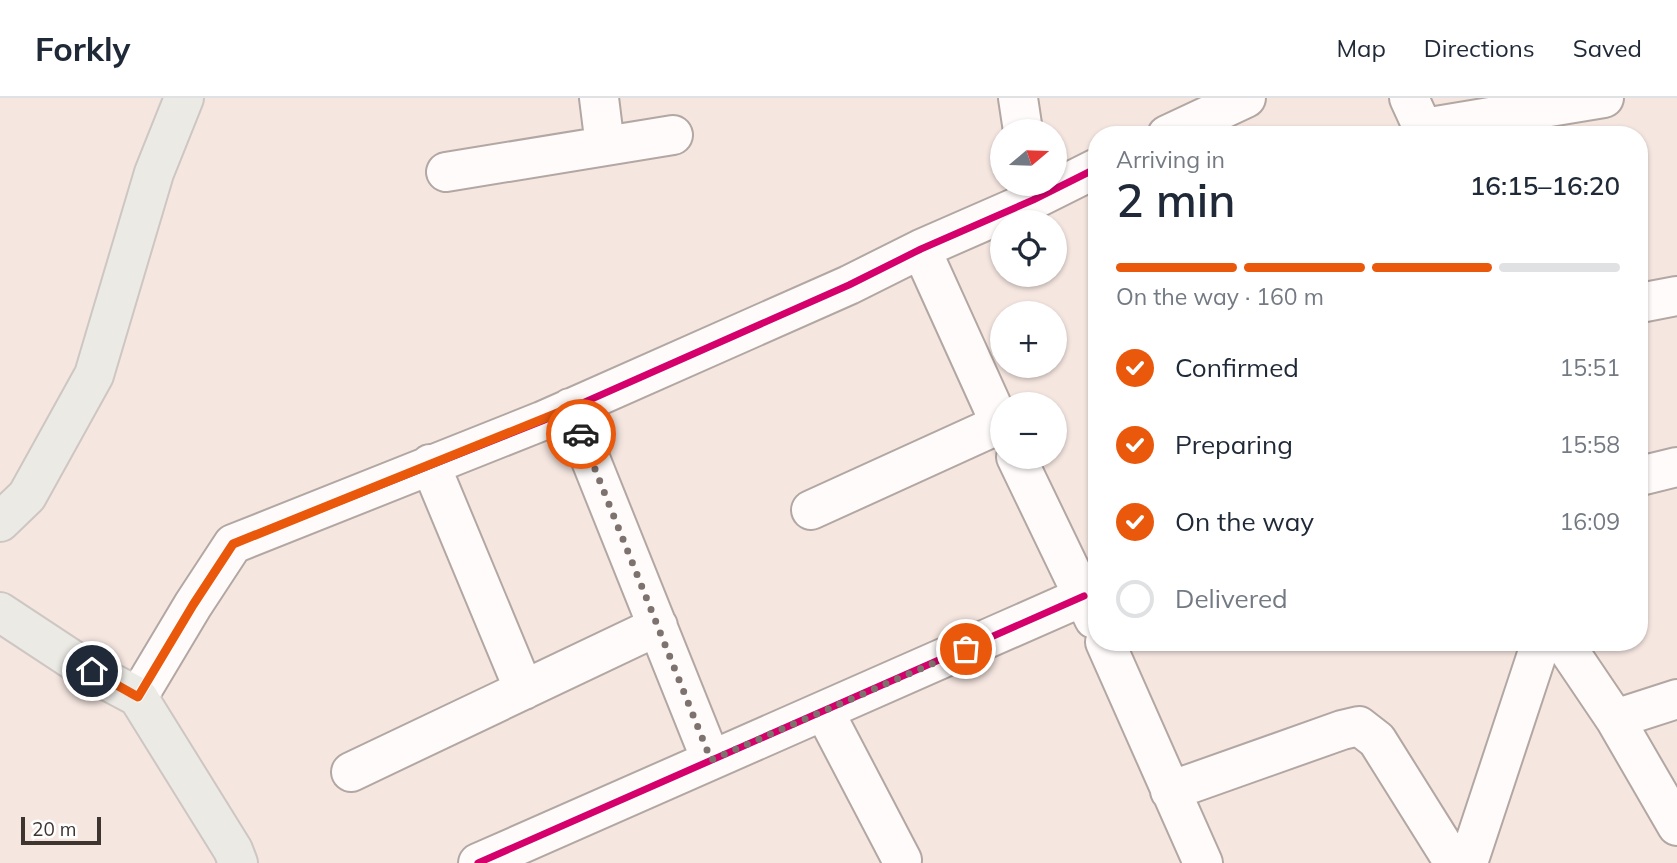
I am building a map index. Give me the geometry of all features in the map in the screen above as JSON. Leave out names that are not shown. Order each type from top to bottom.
[{"type":"main road","points":[[0,522],[27,496],[94,375],[153,173],[184,98]]},
{"type":"main road","points":[[0,612],[138,697],[233,850],[238,863]]},
{"type":"street","points":[[599,98],[605,146]]},
{"type":"street","points":[[1018,98],[1021,119]]},
{"type":"street","points":[[1186,126],[1246,98]]},
{"type":"street","points":[[1419,120],[1604,98]]},
{"type":"street","points":[[446,172],[673,135]]},
{"type":"street","points":[[1068,179],[1088,171]]},
{"type":"street","points":[[138,697],[233,544],[570,408],[849,285],[1024,196]]},
{"type":"street","points":[[921,249],[990,402]]},
{"type":"street","points":[[1648,301],[1677,296]]},
{"type":"street","points":[[570,408],[711,760]]},
{"type":"street","points":[[811,510],[990,443]]},
{"type":"street","points":[[430,464],[524,690]]},
{"type":"street","points":[[1648,474],[1677,467]]},
{"type":"street","points":[[1022,469],[1088,605]]},
{"type":"street","points":[[478,863],[824,711],[1088,612]]},
{"type":"street","points":[[351,772],[658,626]]},
{"type":"street","points":[[1109,651],[1170,791],[1193,860]]},
{"type":"street","points":[[1468,863],[1538,651]]},
{"type":"street","points":[[1569,651],[1615,719],[1677,826]]},
{"type":"street","points":[[1615,719],[1677,699]]},
{"type":"street","points":[[824,711],[901,862]]},
{"type":"street","points":[[1170,791],[1359,726],[1377,740],[1454,863]]},
{"type":"cycle path","points":[[138,697],[233,544],[542,421],[849,285],[1088,172]]},
{"type":"cycle path","points":[[478,863],[1084,596]]},
{"type":"way so far","points":[[581,434],[711,760],[966,649]]},
{"type":"route","points":[[92,671],[138,697],[233,544],[570,408],[581,434]]}]
